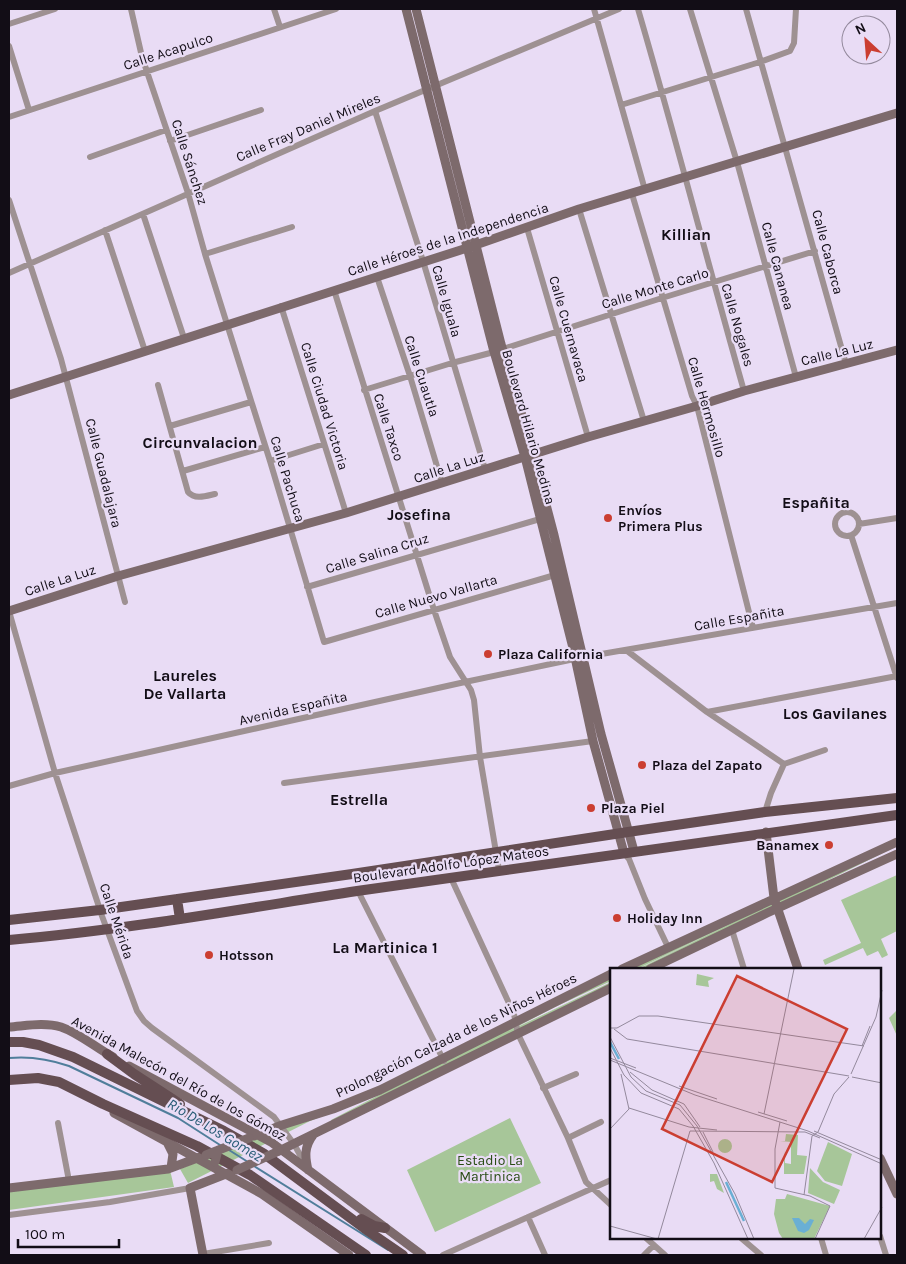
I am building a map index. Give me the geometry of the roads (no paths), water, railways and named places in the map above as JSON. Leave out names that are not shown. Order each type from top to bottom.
[{"type":"main road","name":"Boulevard Adolfo López Mateos","points":[[9,920],[177,899],[765,812],[897,798]]},
{"type":"main road","name":"Boulevard Adolfo López Mateos","points":[[9,940],[106,930],[498,870],[629,854],[766,832],[897,815]]},
{"type":"main road","points":[[177,899],[180,919]]},
{"type":"main road","name":"Avenida Malecón del Río de los Gómez","points":[[9,1042],[39,1045],[60,1052],[224,1131],[263,1153],[403,1255]]},
{"type":"main road","points":[[107,1054],[134,1074],[224,1131]]},
{"type":"main road","points":[[9,1080],[47,1079],[59,1082],[196,1146],[250,1174],[366,1255]]},
{"type":"main road","points":[[263,1153],[282,1162],[362,1220],[374,1226],[385,1228]]},
{"type":"street","points":[[9,24],[45,10],[55,9]]},
{"type":"street","name":"Calle Sánchez","points":[[131,9],[136,38],[188,193],[226,324]]},
{"type":"street","points":[[274,9],[280,27]]},
{"type":"street","name":"Calle Acapulco","points":[[9,117],[336,9]]},
{"type":"street","name":"Boulevard Hilario Medina","points":[[406,9],[467,248],[529,456],[580,658],[593,741],[629,854]]},
{"type":"street","name":"Boulevard Hilario Medina","points":[[416,9],[477,244],[498,350]]},
{"type":"street","points":[[594,9],[645,190]]},
{"type":"street","name":"Calle Fray Daniel Mireles","points":[[9,273],[375,111],[619,9]]},
{"type":"street","name":"Calle Nogales","points":[[638,9],[744,391]]},
{"type":"street","name":"Calle Cananea","points":[[690,9],[737,162],[796,376]]},
{"type":"street","name":"Calle Caborca","points":[[746,9],[846,364]]},
{"type":"street","points":[[621,105],[785,54],[790,51],[794,43],[796,9]]},
{"type":"street","points":[[9,46],[29,110]]},
{"type":"street","points":[[170,141],[261,110]]},
{"type":"street","name":"Calle Iguala","points":[[375,111],[423,261],[485,469]]},
{"type":"street","name":"Calle Héroes de la Independencia","points":[[9,395],[281,306],[467,248],[579,209],[684,179],[897,113]]},
{"type":"street","points":[[90,157],[166,130]]},
{"type":"street","name":"Calle Hermosillo","points":[[632,194],[696,406],[753,628]]},
{"type":"street","name":"Calle Guadalajara","points":[[9,200],[66,377],[125,602]]},
{"type":"street","points":[[579,209],[644,421]]},
{"type":"street","points":[[143,214],[184,338]]},
{"type":"street","points":[[205,254],[292,227]]},
{"type":"street","name":"Calle Cuernavaca","points":[[526,228],[588,437]]},
{"type":"street","points":[[105,230],[145,351]]},
{"type":"street","name":"Calle Monte Carlo","points":[[364,390],[815,251]]},
{"type":"street","name":"Calle Cuautla","points":[[377,276],[410,376],[442,483]]},
{"type":"street","name":"Calle Taxco","points":[[334,290],[364,390],[450,657],[471,690],[474,700],[480,757],[498,870]]},
{"type":"street","name":"Calle Ciudad Victoria","points":[[281,306],[346,513]]},
{"type":"street","name":"Calle Pachuca","points":[[226,324],[270,461],[324,642]]},
{"type":"street","name":"Calle La Luz","points":[[9,611],[118,576],[346,513],[588,437],[744,391],[897,350]]},
{"type":"street","points":[[158,385],[187,488],[191,495],[197,497],[215,494]]},
{"type":"street","points":[[170,426],[251,402]]},
{"type":"street","points":[[270,461],[324,444]]},
{"type":"street","points":[[183,471],[265,447]]},
{"type":"street","name":"Boulevard Hilario Medina","points":[[529,456],[540,518],[604,743],[623,833]]},
{"type":"street","points":[[845,512],[853,514],[859,524],[856,531],[850,535],[843,535],[837,530],[835,523],[838,516],[845,512]]},
{"type":"street","name":"Calle Salina Cruz","points":[[308,587],[540,518]]},
{"type":"street","points":[[859,524],[897,518]]},
{"type":"street","points":[[707,712],[897,677],[850,535]]},
{"type":"street","name":"Calle Nuevo Vallarta","points":[[324,642],[555,575]]},
{"type":"street","name":"Calle Españita","points":[[580,658],[897,603]]},
{"type":"street","name":"Calle Mérida","points":[[9,611],[55,773],[106,930],[132,1001],[144,1021],[274,1117],[282,1125],[308,1170]]},
{"type":"street","points":[[626,650],[707,712],[784,764]]},
{"type":"street","name":"Avenida Españita","points":[[9,786],[55,773],[580,658]]},
{"type":"street","points":[[284,783],[593,741]]},
{"type":"street","points":[[765,812],[784,764],[825,750]]},
{"type":"street","points":[[766,832],[774,898],[798,968]]},
{"type":"street","points":[[624,968],[897,842]]},
{"type":"street","points":[[629,854],[644,899],[668,947]]},
{"type":"street","points":[[652,968],[777,908],[897,854]]},
{"type":"street","points":[[451,878],[516,1022],[518,1034],[568,1138],[586,1182],[610,1204]]},
{"type":"street","points":[[358,891],[448,1069]]},
{"type":"street","points":[[732,930],[744,968]]},
{"type":"street","name":"Prolongación Calzada de los Niños Héroes","points":[[9,1188],[170,1168],[380,1090],[610,975]]},
{"type":"street","name":"Prolongación Calzada de los Niños Héroes","points":[[190,1188],[232,1172],[313,1135],[610,988]]},
{"type":"street","name":"Avenida Malecón del Río de los Gómez","points":[[9,1027],[40,1025],[60,1027],[78,1036],[280,1150],[422,1255]]},
{"type":"street","points":[[543,1088],[576,1074]]},
{"type":"street","points":[[103,1104],[127,1121],[232,1172],[349,1255]]},
{"type":"street","points":[[568,1138],[601,1122]]},
{"type":"street","points":[[58,1123],[69,1181]]},
{"type":"street","points":[[308,1170],[305,1150],[308,1141],[313,1135]]},
{"type":"street","points":[[167,1142],[173,1154],[170,1168]]},
{"type":"street","points":[[214,1164],[218,1150]]},
{"type":"street","points":[[881,1160],[897,1194]]},
{"type":"street","points":[[443,1255],[610,1180]]},
{"type":"street","points":[[9,1215],[110,1202],[190,1188],[203,1254],[269,1243]]},
{"type":"street","points":[[528,1217],[545,1255]]},
{"type":"street","points":[[647,1239],[666,1255]]},
{"type":"street","points":[[742,1239],[761,1255]]},
{"type":"street","points":[[821,1239],[826,1255]]},
{"type":"street","points":[[881,1239],[886,1255]]},
{"type":"street","points":[[644,1255],[654,1245]]},
{"type":"waterway","name":"Rio De Los Gomez","points":[[9,1058],[24,1057],[69,1066],[178,1118],[220,1145]]},
{"type":"waterway","name":"Rio De Los Gomez","points":[[229,1150],[248,1162]]},
{"type":"waterway","name":"Rio De Los Gomez","points":[[254,1166],[388,1250]]},
{"type":"place","name":"Envíos Primera Plus","points":[[608,518]]},
{"type":"place","name":"Plaza California","points":[[488,654]]},
{"type":"place","name":"Plaza del Zapato","points":[[642,765]]},
{"type":"place","name":"Plaza Piel","points":[[591,808]]},
{"type":"place","name":"Banamex","points":[[829,845]]},
{"type":"place","name":"Holiday Inn","points":[[617,918]]},
{"type":"place","name":"Hotsson","points":[[209,955]]},
{"type":"district","name":"Killian","points":[[686,234]]},
{"type":"district","name":"Circunvalacion","points":[[200,442]]},
{"type":"district","name":"Españita","points":[[816,502]]},
{"type":"district","name":"Josefina","points":[[419,514]]},
{"type":"district","name":"Laureles De Vallarta","points":[[185,684]]},
{"type":"district","name":"Los Gavilanes","points":[[835,713]]},
{"type":"district","name":"Estrella","points":[[359,799]]},
{"type":"district","name":"La Martinica 1","points":[[385,947]]},
{"type":"park label","name":"Estadio La Martinica","points":[[490,1168]]}]
